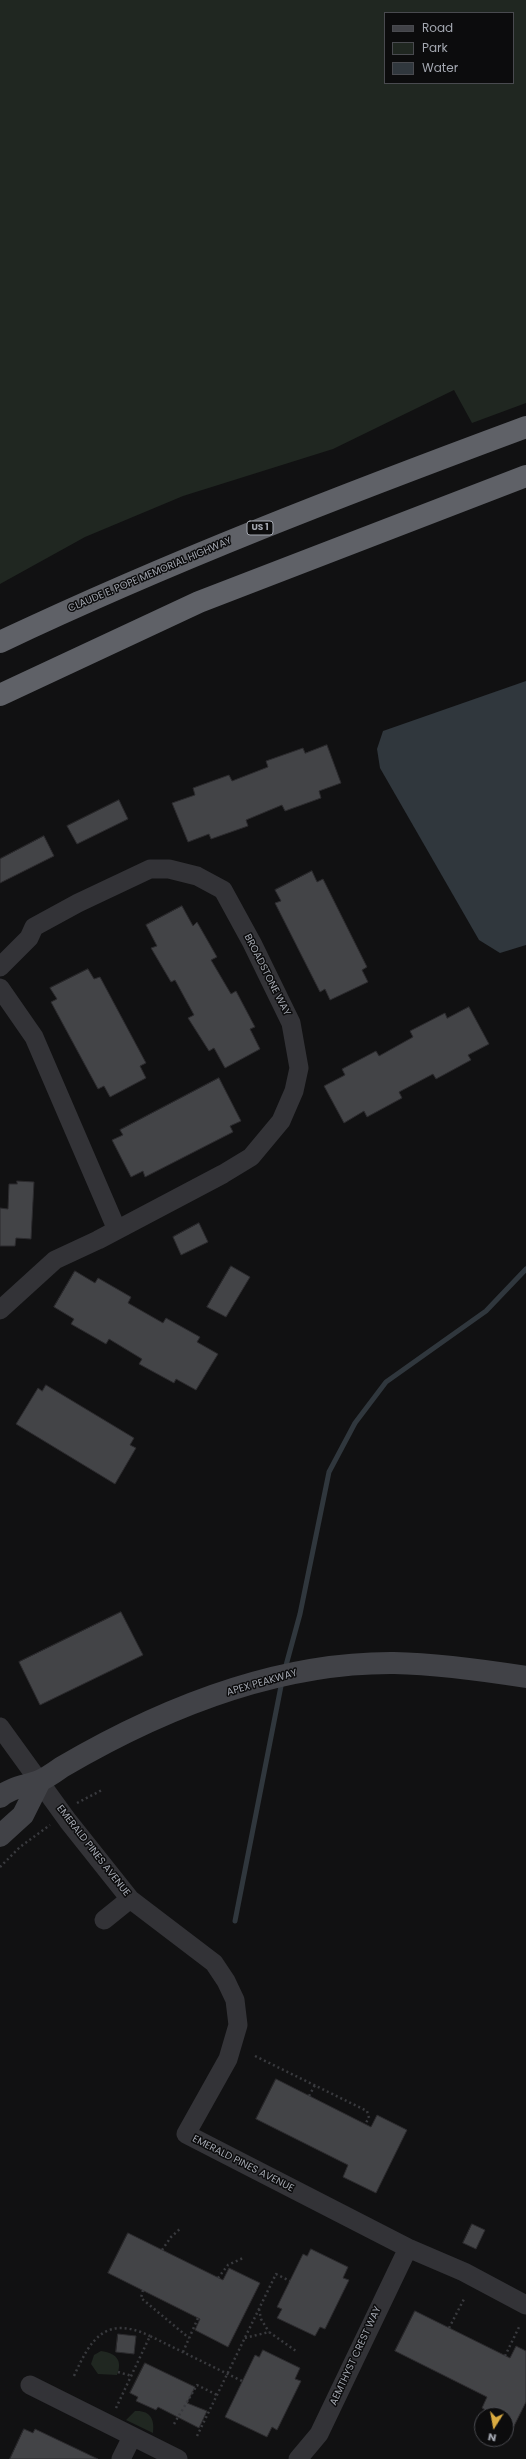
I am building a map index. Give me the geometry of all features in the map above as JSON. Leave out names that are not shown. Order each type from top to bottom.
[{"type":"highway","name":"CLAUDE E. POPE MEMORIAL HIGHWAY","points":[[0,642],[93,598],[269,524],[526,427]]},
{"type":"highway","points":[[0,695],[94,650],[221,593],[526,476]]},
{"type":"main road","name":"APEX PEAKWAY","points":[[0,1796],[6,1791],[40,1781],[104,1743],[166,1715],[238,1688],[284,1674],[344,1666],[393,1663],[458,1667],[526,1677]]},
{"type":"main road","points":[[0,1836],[23,1815],[40,1781]]},
{"type":"street","name":"BROADSTONE WAY","points":[[0,967],[29,938],[34,927],[78,903],[150,869],[184,871],[223,890],[291,1023],[298,1068],[294,1091],[281,1121],[268,1139],[251,1157],[223,1174],[118,1230],[55,1260],[0,1310]]},
{"type":"street","points":[[0,988],[34,1037],[118,1230]]},
{"type":"street","points":[[0,1726],[40,1781]]},
{"type":"street","name":"EMERALD PINES AVENUE","points":[[40,1781],[68,1821],[130,1899],[214,1963],[226,1981],[235,2000],[238,2025],[228,2059],[186,2134],[408,2248],[464,2272],[526,2305]]},
{"type":"street","points":[[104,1920],[130,1899]]},
{"type":"street","name":"AEMTHYST CREST WAY","points":[[298,2459],[319,2434],[408,2248]]},
{"type":"street","points":[[30,2385],[178,2459]]},
{"type":"street","points":[[120,2459],[132,2437]]},
{"type":"path","points":[[85,1797],[102,1790]]},
{"type":"path","points":[[0,1867],[20,1847],[42,1831]]},
{"type":"path","points":[[255,2056],[367,2111],[369,2118],[365,2124]]},
{"type":"path","points":[[309,2096],[315,2085]]},
{"type":"path","points":[[162,2250],[171,2237],[181,2228]]},
{"type":"path","points":[[218,2278],[228,2265],[243,2258]]},
{"type":"path","points":[[197,2436],[276,2274],[290,2281]]},
{"type":"path","points":[[143,2290],[140,2298],[189,2338]]},
{"type":"path","points":[[449,2328],[464,2298]]},
{"type":"path","points":[[259,2309],[261,2319],[269,2332],[296,2351]]},
{"type":"path","points":[[183,2352],[198,2318]]},
{"type":"path","points":[[505,2356],[520,2325]]},
{"type":"path","points":[[74,2376],[90,2344],[107,2330],[128,2328],[150,2336],[242,2381]]},
{"type":"path","points":[[245,2338],[269,2332]]},
{"type":"path","points":[[114,2414],[150,2336]]},
{"type":"path","points":[[118,2372],[132,2376]]},
{"type":"path","points":[[174,2424],[197,2385],[217,2395]]},
{"type":"green space","points":[[0,0],[526,0],[526,403],[472,423],[454,390],[333,449],[183,496],[85,537],[0,584]]},
{"type":"green space","points":[[101,2351],[111,2353],[119,2361],[119,2370],[117,2375],[98,2374],[91,2364],[94,2355]]},
{"type":"green space","points":[[135,2411],[144,2412],[150,2416],[153,2424],[153,2433],[126,2420]]},
{"type":"water","points":[[526,681],[526,945],[500,953],[479,940],[380,768],[377,749],[383,731]]},
{"type":"building","points":[[327,745],[341,783],[319,791],[321,798],[285,811],[282,805],[246,820],[248,826],[211,839],[209,834],[188,842],[172,803],[195,795],[193,788],[229,775],[232,781],[268,767],[266,761],[303,748],[305,753]]},
{"type":"building","points":[[119,800],[128,819],[77,844],[67,826]]},
{"type":"building","points":[[44,836],[54,856],[0,883],[0,859]]},
{"type":"building","points":[[312,871],[317,882],[323,879],[367,967],[362,970],[368,982],[330,1000],[325,989],[320,992],[275,903],[281,901],[275,890]]},
{"type":"building","points":[[182,906],[193,926],[197,922],[217,957],[211,960],[231,994],[236,991],[255,1027],[250,1029],[260,1049],[225,1068],[214,1048],[209,1051],[188,1018],[194,1015],[175,980],[171,982],[151,948],[157,946],[146,925]]},
{"type":"building","points":[[88,969],[94,979],[100,977],[146,1063],[140,1066],[146,1078],[110,1097],[104,1086],[98,1089],[51,1002],[57,999],[50,988]]},
{"type":"building","points":[[469,1007],[489,1044],[468,1055],[471,1060],[436,1079],[433,1074],[399,1092],[402,1098],[367,1117],[364,1111],[344,1123],[324,1086],[345,1075],[342,1069],[376,1051],[379,1056],[413,1037],[410,1031],[445,1013],[447,1018]]},
{"type":"building","points":[[219,1078],[241,1121],[230,1126],[233,1132],[145,1177],[143,1171],[131,1177],[112,1140],[123,1135],[120,1130]]},
{"type":"building","points":[[17,1181],[34,1182],[31,1239],[16,1238],[15,1246],[0,1246],[0,1208],[8,1209],[9,1184],[17,1184]]},
{"type":"building","points":[[199,1223],[208,1242],[181,1255],[173,1237]]},
{"type":"building","points":[[231,1266],[250,1277],[226,1317],[207,1307]]},
{"type":"building","points":[[75,1271],[95,1283],[98,1278],[131,1297],[128,1303],[163,1323],[166,1318],[200,1337],[197,1342],[218,1354],[196,1390],[176,1379],[174,1383],[139,1364],[142,1359],[109,1339],[106,1344],[71,1324],[74,1319],[54,1307]]},
{"type":"building","points":[[46,1385],[134,1438],[130,1445],[136,1448],[115,1484],[16,1424],[38,1388],[42,1391]]},
{"type":"building","points":[[121,1612],[143,1655],[40,1705],[19,1662]]},
{"type":"building","points":[[276,2079],[371,2127],[377,2115],[407,2130],[376,2193],[343,2177],[348,2165],[256,2119]]},
{"type":"building","points":[[472,2224],[485,2230],[476,2249],[463,2243]]},
{"type":"building","points":[[128,2233],[223,2280],[229,2268],[260,2283],[228,2347],[195,2330],[200,2319],[108,2273]]},
{"type":"building","points":[[311,2249],[348,2267],[343,2278],[349,2280],[325,2329],[320,2327],[315,2336],[277,2318],[282,2309],[277,2307],[303,2254],[307,2256]]},
{"type":"building","points":[[415,2311],[510,2358],[516,2346],[526,2351],[526,2402],[514,2426],[514,2407],[482,2407],[487,2397],[395,2351]]},
{"type":"building","points":[[118,2334],[136,2336],[134,2354],[116,2352]]},
{"type":"building","points":[[263,2350],[300,2368],[295,2379],[301,2381],[277,2430],[272,2427],[267,2437],[225,2417],[255,2355],[259,2357]]},
{"type":"building","points":[[145,2363],[195,2387],[187,2403],[207,2411],[199,2428],[158,2407],[156,2410],[136,2401],[138,2397],[130,2393]]},
{"type":"building","points":[[24,2429],[33,2433],[35,2429],[98,2459],[10,2459]]},
{"type":"waterway","points":[[285,1669],[300,1614],[329,1472],[355,1423],[386,1382],[486,1311],[526,1269]]},
{"type":"waterway","points":[[235,1921],[282,1681]]}]
